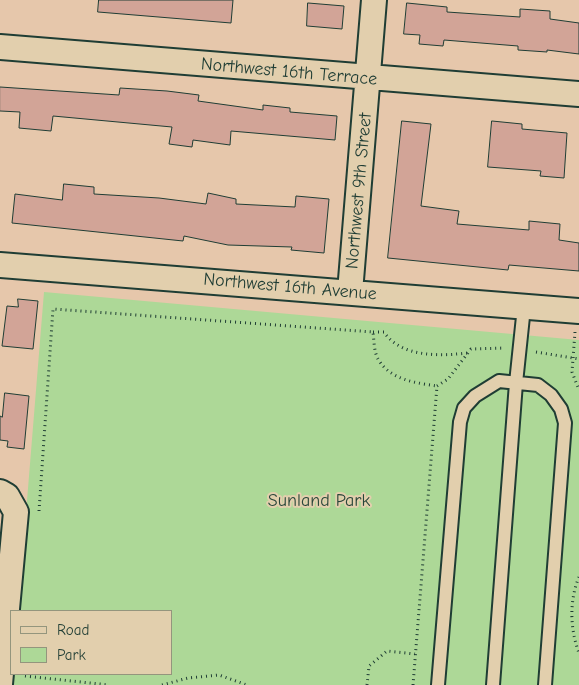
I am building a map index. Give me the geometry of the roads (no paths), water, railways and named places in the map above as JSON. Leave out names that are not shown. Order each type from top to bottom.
[{"type":"street","name":"Northwest 9th Street","points":[[350,292],[374,0]]},
{"type":"street","name":"Northwest 16th Terrace","points":[[0,47],[579,94]]},
{"type":"street","name":"Northwest 16th Avenue","points":[[0,265],[524,307],[577,320]]},
{"type":"street","points":[[0,684],[16,512],[4,494]]},
{"type":"lane","points":[[493,685],[516,383],[524,307]]},
{"type":"lane","points":[[438,685],[460,422],[464,408],[486,388],[499,381],[538,385],[551,395],[561,409],[565,423],[545,685]]},
{"type":"park label","name":"Sunland Park","points":[[319,501]]}]
